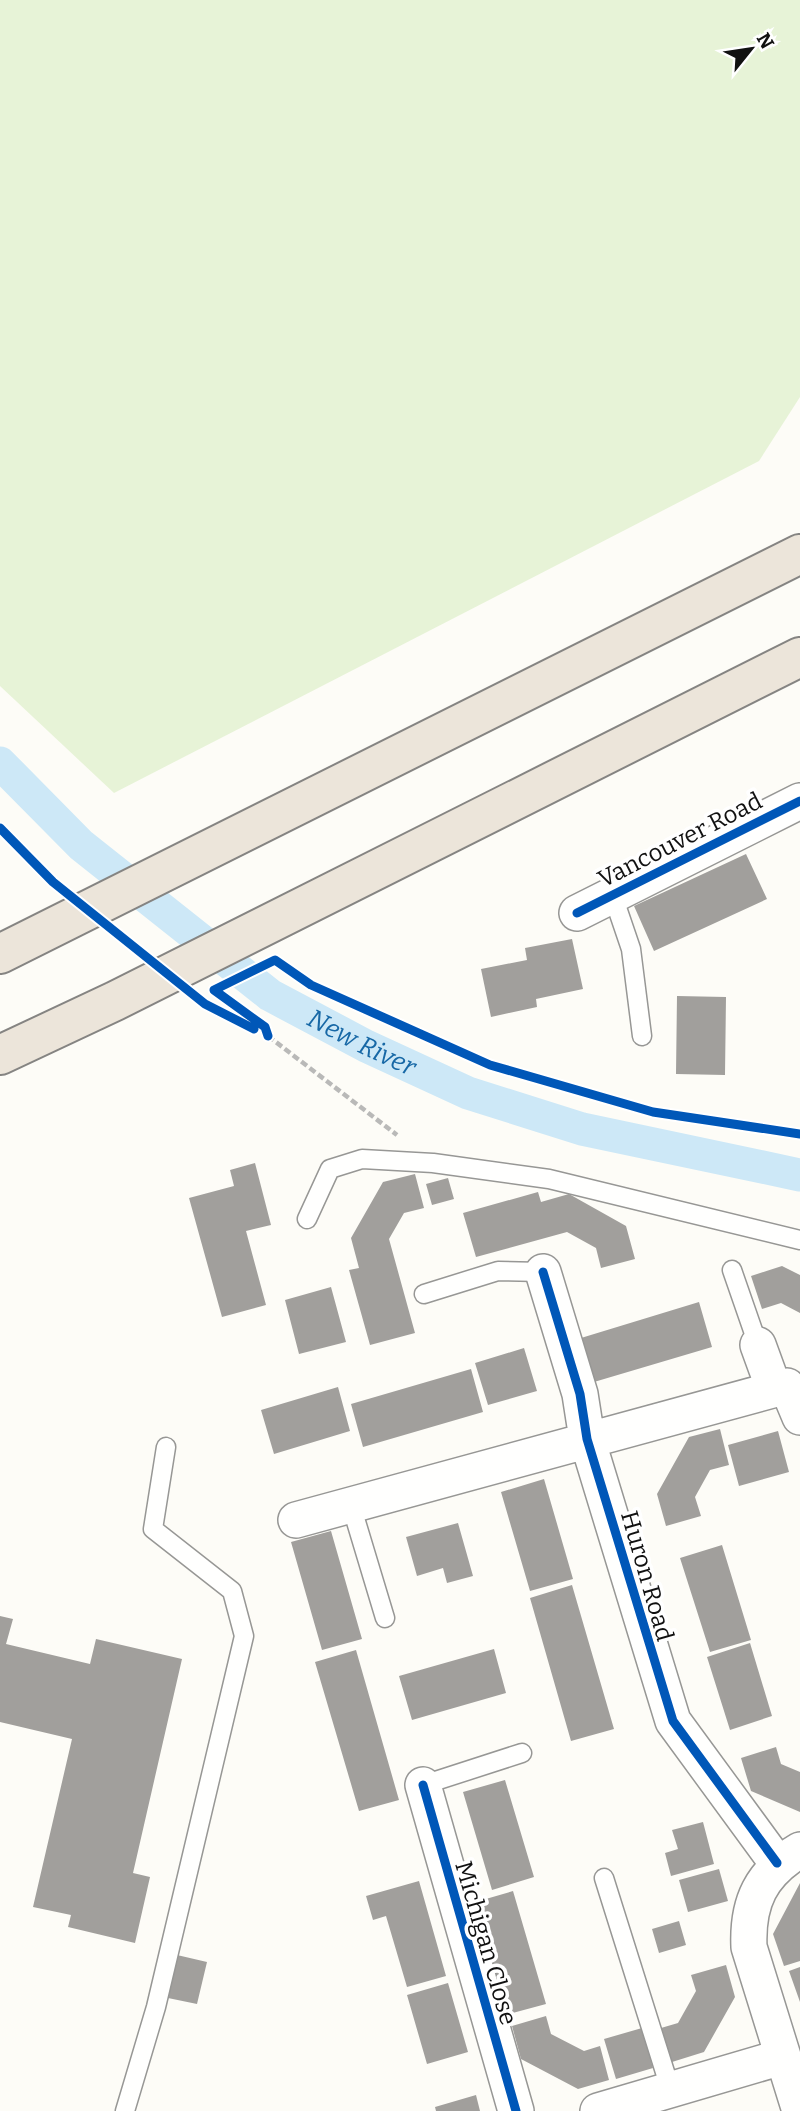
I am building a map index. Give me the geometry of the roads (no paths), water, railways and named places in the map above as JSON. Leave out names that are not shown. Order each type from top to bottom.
[{"type":"highway","points":[[0,954],[797,554]]},
{"type":"highway","points":[[0,1055],[115,1001],[800,657]]},
{"type":"street","name":"Vancouver Road","points":[[577,913],[800,802]]},
{"type":"street","name":"Huron Road","points":[[543,1272],[580,1394],[587,1439],[673,1721],[789,1857]]},
{"type":"street","points":[[296,1520],[587,1439],[787,1397],[758,1345]]},
{"type":"street","name":"Michigan Close","points":[[423,1785],[516,2111]]},
{"type":"street","points":[[789,1857],[756,1895],[748,1928],[749,1947],[800,2111]]},
{"type":"street","points":[[598,2111],[782,2057]]},
{"type":"lane","points":[[613,896],[631,949],[642,1035]]},
{"type":"lane","points":[[307,1219],[330,1169],[362,1159],[433,1163],[549,1179],[800,1240]]},
{"type":"lane","points":[[732,1270],[758,1345]]},
{"type":"lane","points":[[424,1294],[498,1271],[543,1272]]},
{"type":"lane","points":[[125,2111],[156,2007],[244,1636],[232,1591],[153,1529],[166,1447]]},
{"type":"lane","points":[[351,1505],[385,1618]]},
{"type":"lane","points":[[423,1785],[522,1754]]},
{"type":"lane","points":[[604,1878],[670,2088]]},
{"type":"waterway","name":"New River","points":[[0,763],[81,845],[270,995],[366,1046],[468,1093],[582,1129],[800,1175]]}]
